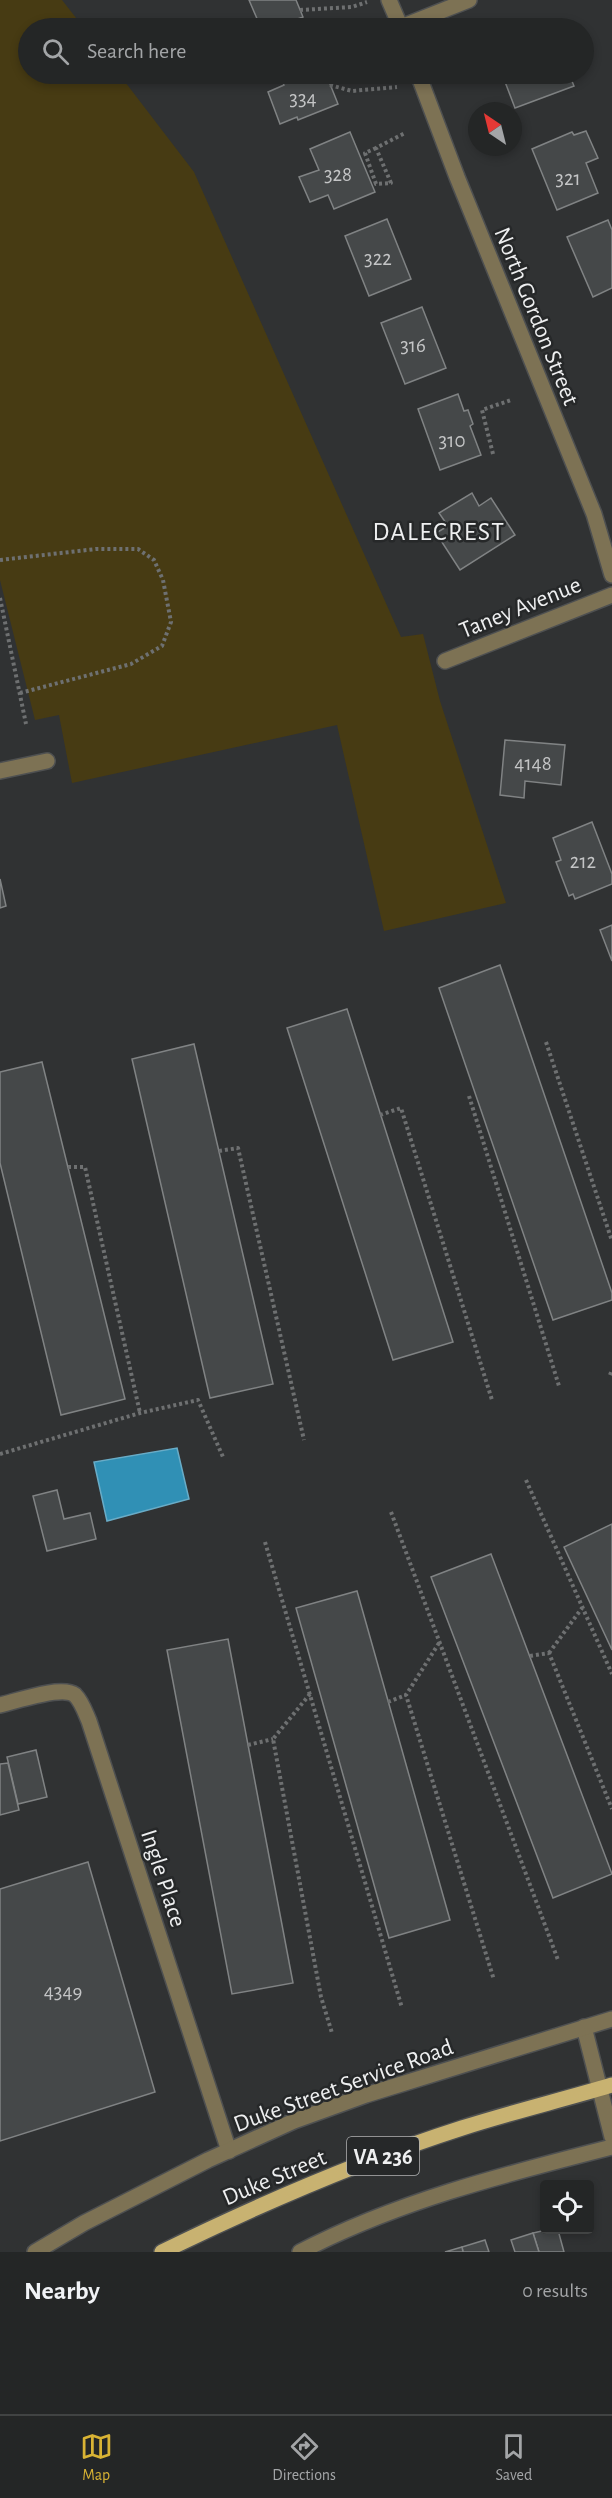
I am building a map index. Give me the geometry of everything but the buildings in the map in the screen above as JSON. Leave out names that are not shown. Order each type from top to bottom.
[{"type":"main road","name":"Duke Street","points":[[162,2252],[291,2192],[376,2158],[462,2128],[605,2087]]},
{"type":"street","points":[[389,0],[397,18]]},
{"type":"street","points":[[425,18],[469,0]]},
{"type":"street","name":"North Gordon Street","points":[[422,84],[594,514],[612,575]]},
{"type":"street","name":"Taney Avenue","points":[[445,662],[612,595]]},
{"type":"street","points":[[0,771],[47,761]]},
{"type":"street","name":"Ingle Place","points":[[0,1705],[63,1690],[74,1694],[81,1703],[89,1720],[229,2151]]},
{"type":"street","name":"Duke Street Service Road","points":[[36,2252],[84,2223],[294,2121],[366,2095],[612,2019]]},
{"type":"street","points":[[584,2027],[605,2087],[612,2137]]},
{"type":"street","points":[[300,2252],[382,2216],[436,2197],[520,2171],[612,2147]]},
{"type":"path","points":[[300,10],[352,7],[373,0]]},
{"type":"path","points":[[330,85],[352,91],[387,90],[402,84]]},
{"type":"path","points":[[376,148],[392,183],[376,184],[365,153],[405,133]]},
{"type":"path","points":[[493,454],[482,410],[511,400]]},
{"type":"path","points":[[0,560],[96,549],[138,549],[154,560],[163,580],[171,622],[162,646],[131,664],[20,693]]},
{"type":"path","points":[[0,598],[26,724]]},
{"type":"path","points":[[546,1042],[612,1242]]},
{"type":"path","points":[[469,1096],[559,1386]]},
{"type":"path","points":[[380,1115],[401,1108],[492,1400]]},
{"type":"path","points":[[219,1151],[238,1148],[304,1440]]},
{"type":"path","points":[[68,1167],[85,1167],[140,1413]]},
{"type":"path","points":[[610,1375],[612,1370]]},
{"type":"path","points":[[0,1454],[140,1413],[198,1400],[223,1457]]},
{"type":"path","points":[[526,1480],[612,1674]]},
{"type":"path","points":[[391,1512],[558,1960]]},
{"type":"path","points":[[264,1542],[402,2008]]},
{"type":"path","points":[[530,1656],[549,1653],[582,1607]]},
{"type":"path","points":[[388,1702],[406,1695],[440,1642]]},
{"type":"path","points":[[549,1653],[612,1809]]},
{"type":"path","points":[[249,1745],[273,1739],[310,1694]]},
{"type":"path","points":[[406,1695],[494,1980]]},
{"type":"path","points":[[273,1739],[321,1997],[332,2033]]},
{"type":"shaded area","points":[[0,0],[62,0],[76,18],[18,18],[18,84],[127,84],[194,172],[401,637],[423,634],[440,701],[506,903],[384,931],[337,725],[72,783],[59,715],[35,720],[0,580]]},
{"type":"water","points":[[177,1448],[189,1499],[107,1521],[94,1462]]},
{"type":"district","name":"DALECREST","points":[[439,531]]}]
